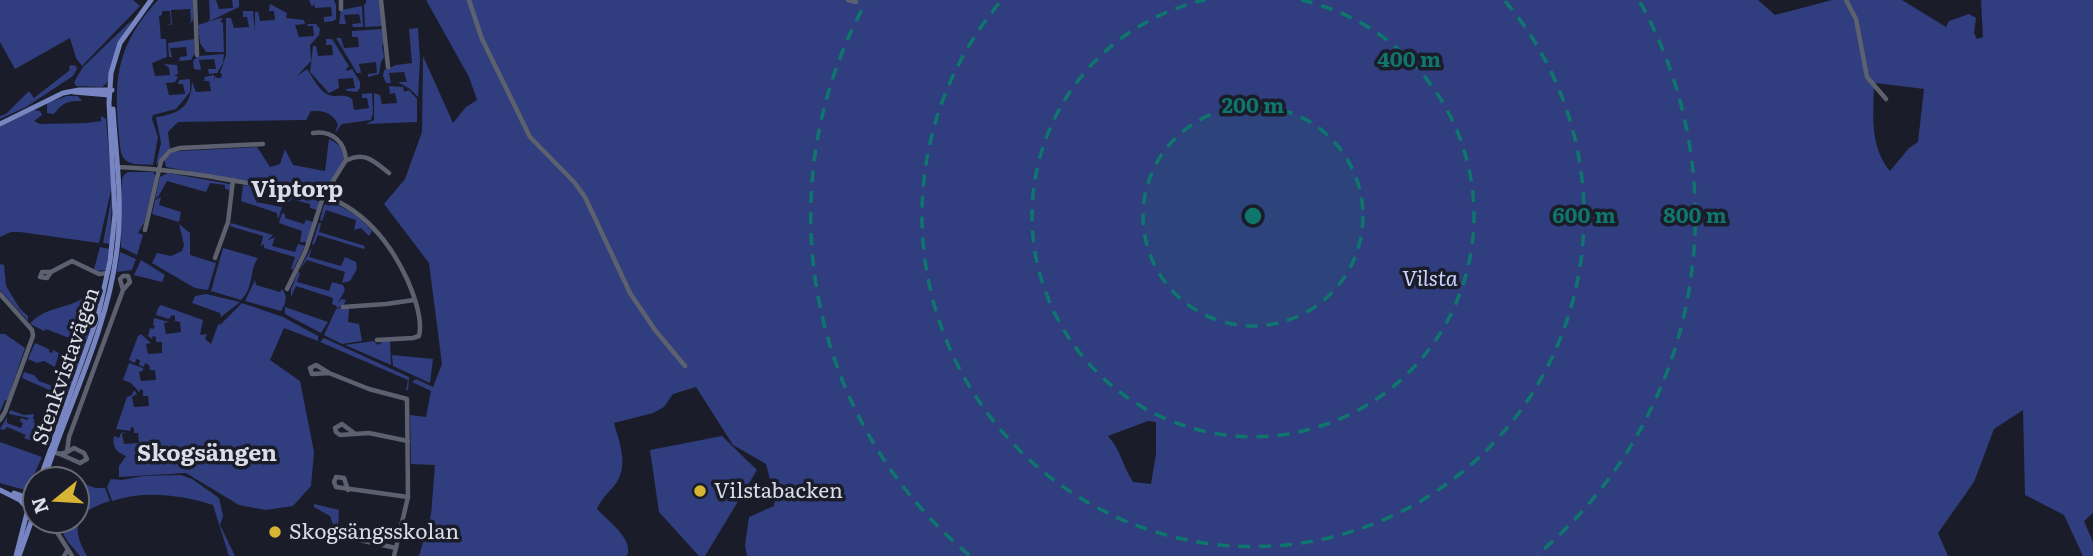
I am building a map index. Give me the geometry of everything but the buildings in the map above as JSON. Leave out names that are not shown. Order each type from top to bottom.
[{"type":"main road","name":"Stenkvistavägen","points":[[48,465],[102,321],[120,215],[110,93],[115,58],[120,43],[151,0]]},
{"type":"main road","points":[[0,124],[57,95],[71,92],[110,93]]},
{"type":"main road","points":[[0,489],[21,496]]},
{"type":"main road","points":[[0,489],[21,501]]},
{"type":"main road","points":[[18,556],[22,535]]},
{"type":"main road","points":[[18,556],[26,535]]},
{"type":"street","points":[[195,0],[197,55]]},
{"type":"street","points":[[341,0],[341,9]]},
{"type":"street","points":[[381,0],[388,68]]},
{"type":"street","points":[[469,0],[482,39],[530,137],[585,197],[630,293],[655,330],[685,366]]},
{"type":"street","points":[[848,0],[856,2]]},
{"type":"street","points":[[1846,0],[1856,19],[1867,77],[1886,99]]},
{"type":"street","points":[[287,289],[308,245],[323,197],[346,160],[345,149],[338,140],[325,133],[313,133]]},
{"type":"street","points":[[145,230],[163,157],[174,149],[263,144]]},
{"type":"street","points":[[346,160],[359,156],[368,157],[389,173]]},
{"type":"street","points":[[116,167],[160,169],[233,180],[323,197],[351,209],[380,236],[400,265],[414,300],[419,322],[419,336],[377,340]]},
{"type":"street","points":[[215,258],[228,222],[233,180]]},
{"type":"street","points":[[51,272],[72,261],[96,273],[110,274]]},
{"type":"street","points":[[67,452],[69,437],[123,290]]},
{"type":"street","points":[[0,294],[32,330],[33,337],[0,420]]},
{"type":"street","points":[[343,307],[414,300]]},
{"type":"street","points":[[329,373],[369,389],[407,399],[408,498],[394,556]]},
{"type":"street","points":[[354,433],[408,440]]},
{"type":"street","points":[[74,448],[84,453],[87,459],[80,463],[54,452],[67,452],[74,448]]},
{"type":"street","points":[[348,490],[408,498]]},
{"type":"street","points":[[59,535],[74,556]]},
{"type":"street","points":[[341,536],[396,548]]},
{"type":"street","points":[[64,556],[68,550]]},
{"type":"green space","points":[[0,0],[133,0],[140,6],[82,66],[76,58],[70,38],[15,69],[0,42]]},
{"type":"green space","points":[[158,0],[193,0],[191,23],[190,9],[171,10],[172,24],[175,24],[168,25],[171,23],[170,11],[162,11],[159,16],[161,39],[166,39],[167,57],[152,63],[155,76],[170,75],[169,68],[164,64],[177,65],[178,74],[174,75],[178,77],[175,82],[166,83],[169,95],[185,94],[183,84],[178,84],[179,80],[190,79],[190,92],[176,109],[153,115],[158,137],[153,165],[134,164],[126,161],[121,153],[117,109],[119,71],[131,36]]},
{"type":"green space","points":[[209,0],[216,0],[219,9],[233,8],[232,0],[239,0],[239,7],[208,22]]},
{"type":"green space","points":[[309,0],[334,0],[336,19],[324,22],[324,17],[332,16],[331,7],[315,8]]},
{"type":"green space","points":[[366,0],[379,0],[383,26],[365,27]]},
{"type":"green space","name":"Vilsta","points":[[426,0],[1758,0],[1775,15],[1832,0],[1902,0],[1946,27],[1949,21],[1969,14],[1976,18],[1974,33],[1977,39],[1983,37],[1981,0],[2093,0],[2093,513],[2084,521],[2093,542],[2093,556],[2083,556],[2064,515],[2025,495],[2023,410],[1994,429],[1974,482],[1938,533],[1948,556],[747,556],[745,546],[749,517],[774,506],[775,499],[766,464],[733,445],[696,387],[673,394],[664,407],[653,413],[614,423],[621,450],[621,471],[617,482],[597,509],[627,543],[627,556],[419,556],[431,515],[435,465],[411,464],[410,415],[426,417],[431,391],[412,382],[416,379],[433,387],[442,364],[429,263],[384,204],[405,179],[422,132],[423,56],[453,123],[466,107],[477,100],[469,77]],"holes":[[[1876,83],[1924,89],[1918,142],[1909,148],[1890,171],[1879,152],[1874,131]],[[1148,421],[1156,422],[1156,454],[1151,484],[1133,482],[1108,436]]]},
{"type":"green space","points":[[270,4],[287,13],[286,18],[304,20],[305,24],[295,25],[299,37],[314,36],[313,26],[307,26],[308,24],[316,24],[320,29],[319,35],[310,45],[311,61],[297,76],[307,69],[326,93],[352,99],[354,110],[369,108],[367,98],[362,98],[362,94],[372,93],[371,120],[342,124],[335,133],[338,124],[330,115],[320,111],[311,111],[306,120],[178,122],[168,132],[170,148],[156,165],[161,143],[156,117],[182,108],[189,98],[192,82],[196,92],[211,91],[209,81],[204,81],[205,77],[214,75],[214,81],[215,76],[221,78],[226,55],[226,18],[231,18],[234,28],[249,27],[247,17],[243,17],[243,11],[253,11],[255,32],[255,12],[258,12],[260,21],[275,20],[274,11],[269,11]]},
{"type":"green space","points":[[362,6],[363,27],[353,27],[352,24],[361,23],[359,14],[344,15],[346,24],[339,24],[341,10]]},
{"type":"green space","points":[[133,19],[118,44],[108,82],[102,87],[76,86],[74,82],[83,67]]},
{"type":"green space","points":[[223,19],[220,21],[223,23],[224,52],[206,52],[200,43],[198,25]]},
{"type":"green space","points":[[418,28],[418,97],[398,82],[407,82],[404,72],[389,73],[391,83],[386,83],[383,76],[384,70],[412,63],[409,29]]},
{"type":"green space","points":[[383,29],[384,57],[379,74],[368,77],[368,74],[377,73],[376,62],[359,64],[361,73],[357,73],[336,38],[341,38],[344,48],[359,47],[358,37],[352,37],[352,31]]},
{"type":"green space","points":[[194,39],[195,53],[191,60],[179,61],[180,57],[187,56],[186,47],[170,48],[172,57],[169,57],[168,43]]},
{"type":"green space","points":[[326,39],[332,39],[349,66],[347,71],[352,69],[360,82],[357,92],[346,89],[355,88],[353,78],[338,79],[339,88],[329,93],[310,72],[313,46],[316,46],[318,56],[333,55],[332,45],[326,45]]},
{"type":"green space","points":[[224,54],[223,63],[217,73],[209,74],[208,69],[216,69],[214,59],[199,60],[201,70],[194,69],[193,61],[198,56]]},
{"type":"green space","points":[[71,65],[77,69],[73,76],[26,107],[0,119],[0,116],[6,114],[29,91],[34,98],[70,70]]},
{"type":"green space","points":[[389,86],[403,87],[404,92],[409,90],[417,99],[417,122],[366,124],[374,120],[374,93],[380,95],[382,104],[397,103],[395,93],[390,94]]},
{"type":"green space","points":[[67,96],[78,96],[82,101],[66,103],[54,114],[47,113],[47,103]]},
{"type":"green space","points":[[34,110],[40,111],[42,115],[34,121],[40,124],[86,123],[101,121],[101,116],[106,119],[112,186],[99,243],[20,232],[11,232],[0,237],[0,127]]},
{"type":"green space","points":[[329,139],[338,145],[343,159],[337,174],[318,194],[166,167],[164,159],[172,152],[257,147],[270,167],[280,164],[285,149],[293,165],[325,171]]},
{"type":"green space","points":[[128,172],[153,172],[156,177],[144,223],[138,233],[143,235],[137,255],[121,247],[122,179]]},
{"type":"green space","points":[[168,173],[230,184],[230,190],[225,189],[225,185],[210,183],[206,192],[167,181],[155,199],[160,177]]},
{"type":"green space","points":[[243,185],[284,193],[284,199],[281,200],[281,196],[258,192],[256,202],[282,207],[278,220],[277,213],[241,201]]},
{"type":"green space","points":[[290,194],[316,199],[319,202],[317,210],[310,208],[310,204],[291,199],[290,202]]},
{"type":"green space","points":[[112,195],[110,244],[103,243]]},
{"type":"green space","points":[[161,197],[159,205],[181,212],[179,222],[152,214],[155,200]]},
{"type":"green space","points":[[329,202],[358,217],[372,231],[369,236],[361,228],[354,230],[356,220],[326,210],[322,221],[320,220],[324,205]]},
{"type":"green space","points":[[282,213],[285,218],[304,224],[306,220],[313,222],[307,242],[300,242],[302,231],[279,223]]},
{"type":"green space","points":[[231,223],[273,235],[267,241],[275,237],[272,246],[295,252],[298,244],[305,246],[293,270],[291,269],[295,257],[264,248],[264,244],[261,246],[263,236],[230,226]]},
{"type":"green space","points":[[319,223],[319,232],[365,246],[364,249],[318,235],[314,245],[312,244]]},
{"type":"green space","points":[[179,224],[190,233],[190,255],[216,263],[208,290],[195,288],[152,263],[157,253],[171,256],[182,251],[184,245]]},
{"type":"green space","points":[[100,247],[109,249],[106,270],[97,271],[94,269]]},
{"type":"green space","points":[[312,247],[309,257],[341,266],[345,257],[356,262],[357,269],[350,281],[342,283],[345,272],[307,260],[300,269]]},
{"type":"green space","points":[[223,248],[258,258],[248,290],[241,300],[211,291]]},
{"type":"green space","points":[[120,252],[136,259],[132,270],[117,272]]},
{"type":"green space","points":[[141,260],[165,275],[162,282],[134,275]]},
{"type":"green space","points":[[0,264],[4,265],[6,286],[20,309],[28,316],[28,321],[0,290]]},
{"type":"green space","points":[[298,272],[297,282],[329,291],[332,282],[343,285],[345,290],[338,303],[342,299],[346,300],[343,306],[336,308],[337,306],[332,304],[333,298],[296,286],[291,297],[291,289]]},
{"type":"green space","points":[[255,280],[256,285],[280,292],[282,289],[286,300],[281,311],[245,301]]},
{"type":"green space","points":[[206,294],[240,302],[221,317],[220,313],[192,303],[195,296]]},
{"type":"green space","points":[[85,297],[93,300],[96,313],[73,379],[70,378],[80,353],[78,354],[82,343],[30,324],[42,314]]},
{"type":"green space","points":[[242,303],[283,317],[318,336],[318,341],[284,328],[270,360],[300,381],[314,452],[311,486],[293,506],[266,510],[239,505],[186,473],[119,477],[119,466],[126,456],[116,449],[114,436],[119,438],[121,433],[127,432],[122,434],[124,444],[139,443],[138,433],[134,433],[134,428],[131,427],[130,431],[116,429],[127,397],[132,395],[134,390],[137,394],[132,397],[134,407],[149,406],[148,396],[143,396],[143,390],[139,392],[131,383],[123,380],[129,363],[143,368],[143,371],[139,372],[141,381],[156,380],[155,370],[150,370],[149,365],[145,363],[144,367],[139,365],[140,360],[136,359],[135,363],[129,360],[138,336],[141,334],[151,343],[146,344],[148,354],[162,353],[162,342],[156,342],[156,337],[153,336],[152,339],[148,336],[150,328],[155,326],[154,318],[169,322],[164,323],[166,334],[181,332],[180,322],[175,321],[175,316],[172,315],[169,319],[156,315],[161,305],[203,320],[200,335],[207,334],[205,339],[211,344],[218,325]]},
{"type":"green space","points":[[285,307],[328,322],[321,333],[285,314]]},
{"type":"green space","points":[[336,309],[349,309],[348,322],[359,324],[362,341],[342,344],[324,335]]},
{"type":"green space","points":[[0,334],[5,334],[25,348],[7,401],[5,400],[0,412]]},
{"type":"green space","points":[[324,338],[409,377],[408,390],[408,380],[320,342]]},
{"type":"green space","points":[[390,340],[391,365],[345,345],[374,341],[378,345]]},
{"type":"green space","points":[[35,343],[49,349],[49,352],[52,353],[53,350],[59,353],[55,367],[44,361],[37,363],[28,359]]},
{"type":"green space","points":[[392,355],[433,359],[430,383],[393,366]]},
{"type":"green space","points":[[24,372],[63,390],[61,395],[22,378]]},
{"type":"green space","points":[[69,380],[72,381],[50,439],[46,437],[60,398],[64,399],[63,393]]},
{"type":"green space","points":[[10,410],[24,415],[34,414],[33,422],[38,426],[31,434],[37,436],[35,442],[7,427],[0,429],[7,417],[7,423],[21,428],[21,418],[29,418],[9,414]]},
{"type":"green space","name":"Vilstabacken","points":[[722,436],[757,470],[705,556],[699,556],[659,512],[650,450]]},
{"type":"green space","points":[[0,442],[42,457],[38,465],[21,465],[21,489],[0,483]]},
{"type":"green space","points":[[181,475],[192,479],[219,498],[223,516],[220,525],[235,556],[229,556],[213,505],[163,495],[112,501],[107,487],[111,479]]},
{"type":"green space","points":[[91,486],[105,488],[110,501],[91,509]]},
{"type":"green space","points":[[314,504],[339,510],[338,532],[330,516],[314,507]]},
{"type":"green space","points":[[64,535],[78,535],[87,556],[80,556]]},
{"type":"place","name":"Vilstabacken","points":[[700,491]]},
{"type":"place","name":"Skogsängsskolan","points":[[275,532]]},
{"type":"district","name":"Viptorp","points":[[297,189]]},
{"type":"district","name":"Skogsängen","points":[[207,453]]}]
